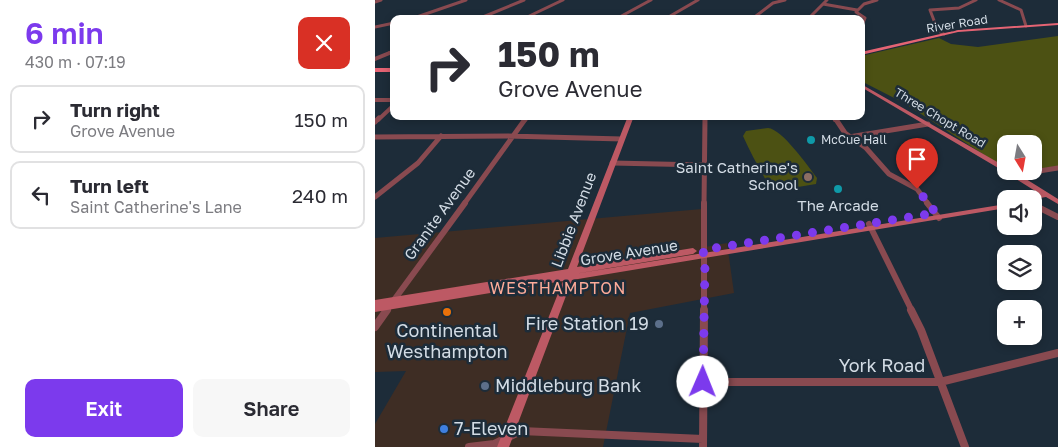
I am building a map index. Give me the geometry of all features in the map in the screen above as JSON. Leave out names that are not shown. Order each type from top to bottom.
[{"type":"main road","name":"River Road","points":[[865,53],[944,34],[1058,24]]},
{"type":"main road","points":[[375,70],[390,70]]},
{"type":"main road","name":"Three Chopt Road","points":[[865,87],[997,165]]},
{"type":"main road","name":"Libbie Avenue","points":[[505,442],[629,120]]},
{"type":"main road","name":"Three Chopt Road","points":[[1023,180],[1053,198]]},
{"type":"main road","name":"Grove Avenue","points":[[375,309],[393,303],[938,215],[997,204]]},
{"type":"main road","name":"Grove Avenue","points":[[938,215],[997,207]]},
{"type":"main road","name":"Grove Avenue","points":[[375,303],[393,303]]},
{"type":"street","points":[[375,2],[381,0]]},
{"type":"street","points":[[423,15],[466,0]]},
{"type":"street","points":[[487,15],[523,0]]},
{"type":"street","points":[[531,15],[563,0]]},
{"type":"street","points":[[623,15],[651,0]]},
{"type":"street","points":[[672,15],[698,0]]},
{"type":"street","points":[[757,15],[773,3],[785,0]]},
{"type":"street","points":[[812,15],[827,0]]},
{"type":"street","points":[[857,10],[864,4],[877,0]]},
{"type":"street","points":[[944,34],[938,31],[930,10],[959,8],[976,0]]},
{"type":"street","points":[[999,0],[1021,10],[1025,26]]},
{"type":"street","points":[[823,4],[857,10]]},
{"type":"street","points":[[857,10],[856,12],[860,15]]},
{"type":"street","points":[[375,28],[390,24]]},
{"type":"street","points":[[375,59],[390,53]]},
{"type":"street","points":[[375,100],[390,100]]},
{"type":"street","points":[[375,122],[390,109]]},
{"type":"street","name":"Granite Avenue","points":[[375,328],[525,120]]},
{"type":"street","points":[[469,447],[505,442],[521,431],[703,443],[705,120]]},
{"type":"street","points":[[836,120],[848,137],[866,148],[894,178],[917,189],[938,215]]},
{"type":"street","points":[[848,137],[928,124]]},
{"type":"street","points":[[375,197],[419,163],[441,136]]},
{"type":"street","points":[[375,137],[513,136],[622,139]]},
{"type":"street","points":[[612,162],[704,165]]},
{"type":"street","points":[[1043,169],[1058,168]]},
{"type":"street","points":[[1042,208],[1058,217]]},
{"type":"street","points":[[871,226],[921,330],[965,447]]},
{"type":"street","name":"York Road","points":[[703,382],[940,382],[1058,353]]},
{"type":"shaded area","points":[[702,209],[705,247],[727,243],[734,293],[630,313],[603,447],[375,447],[375,424],[406,371],[375,372],[375,238]]},
{"type":"green space","points":[[1058,36],[1058,166],[1043,168],[1043,135],[997,135],[997,163],[904,103],[865,83],[865,55],[939,38],[951,44],[978,47]]},
{"type":"green space","points":[[768,128],[774,130],[794,149],[817,178],[816,184],[780,190],[770,187],[743,136],[746,131]]},
{"type":"place","name":"McCue Hall","points":[[811,140]]},
{"type":"place","name":"Saint Catherine's School","points":[[808,177]]},
{"type":"place","name":"The Arcade","points":[[838,189]]},
{"type":"place","name":"Continental Westhampton","points":[[447,312]]},
{"type":"place","name":"Fire Station 19","points":[[659,324]]},
{"type":"place","name":"Middleburg Bank","points":[[485,386]]},
{"type":"place","name":"7-Eleven","points":[[444,429]]},
{"type":"district","name":"WESTHAMPTON","points":[[558,288]]},
{"type":"route","points":[[703,382],[705,263],[703,250],[936,213],[917,189]]}]
